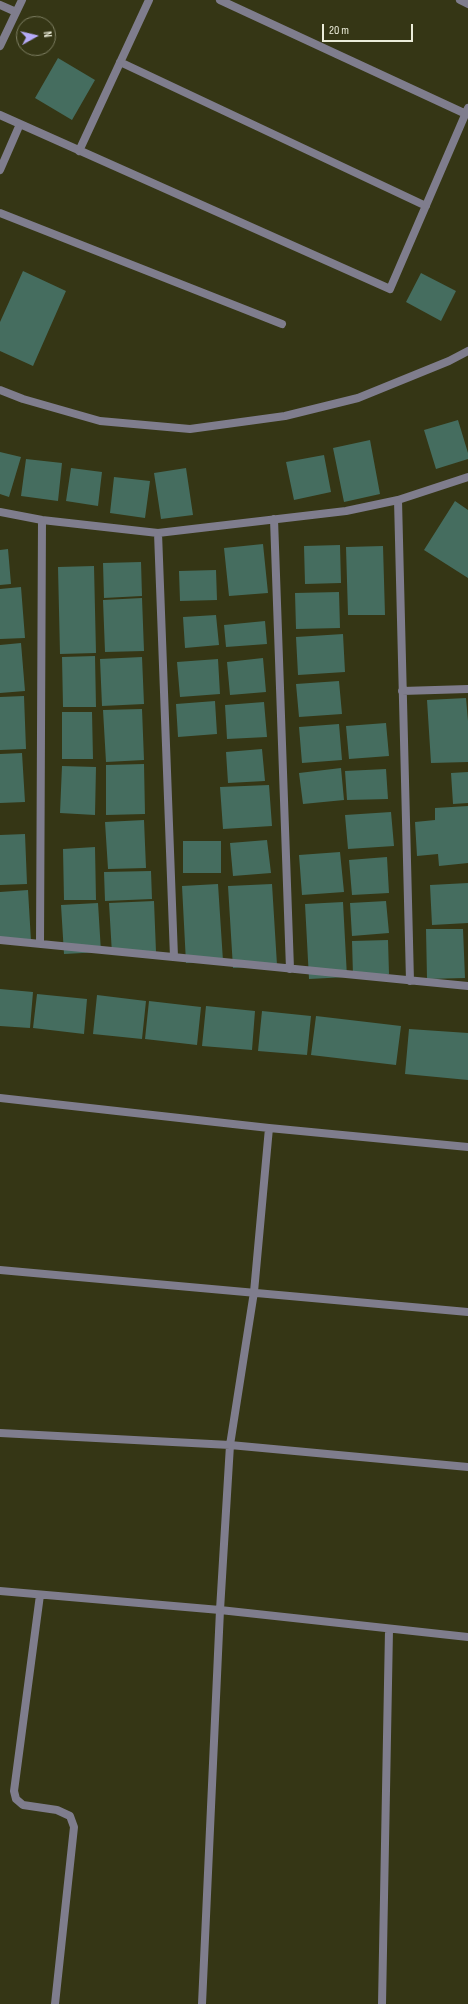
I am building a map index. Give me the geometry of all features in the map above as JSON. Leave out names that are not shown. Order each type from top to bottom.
[{"type":"street","points":[[0,46],[22,0]]},
{"type":"street","points":[[79,151],[149,0]]},
{"type":"street","points":[[0,115],[390,289],[467,111],[220,0]]},
{"type":"street","points":[[460,0],[468,4]]},
{"type":"street","points":[[0,5],[16,12]]},
{"type":"street","points":[[120,62],[426,206]]},
{"type":"street","points":[[0,170],[20,124]]},
{"type":"street","points":[[0,213],[282,324]]},
{"type":"street","points":[[0,390],[22,399],[100,421],[190,429],[285,416],[358,398],[450,361],[468,351]]},
{"type":"street","points":[[0,512],[42,520],[158,533],[346,511],[398,500],[468,477]]},
{"type":"street","points":[[398,500],[410,981]]},
{"type":"street","points":[[274,519],[290,969]]},
{"type":"street","points":[[40,944],[42,520]]},
{"type":"street","points":[[158,533],[174,957]]},
{"type":"street","points":[[402,691],[468,689]]},
{"type":"street","points":[[0,940],[468,986]]},
{"type":"street","points":[[0,1098],[269,1128],[468,1147]]},
{"type":"street","points":[[202,2004],[220,1610],[230,1445],[254,1292],[269,1128]]},
{"type":"street","points":[[0,1270],[468,1312]]},
{"type":"street","points":[[0,1433],[230,1445],[468,1467]]},
{"type":"street","points":[[0,1592],[220,1610],[389,1630],[468,1637]]},
{"type":"street","points":[[40,1595],[14,1791],[16,1799],[23,1805],[57,1810],[70,1816],[74,1827],[55,2004]]},
{"type":"street","points":[[382,2004],[389,1630]]},
{"type":"building","points":[[58,58],[95,80],[72,120],[35,98]]},
{"type":"building","points":[[23,271],[66,291],[33,366],[0,351],[0,322]]},
{"type":"building","points":[[421,273],[456,291],[441,321],[406,302]]},
{"type":"building","points":[[458,420],[468,453],[468,459],[436,469],[424,430]]},
{"type":"building","points":[[370,440],[380,494],[344,502],[333,448]]},
{"type":"building","points":[[0,452],[21,457],[9,497],[0,494]]},
{"type":"building","points":[[324,455],[331,492],[294,500],[286,462]]},
{"type":"building","points":[[26,459],[62,463],[58,501],[21,496]]},
{"type":"building","points":[[71,468],[102,472],[98,506],[66,501]]},
{"type":"building","points":[[186,468],[193,515],[161,519],[154,473]]},
{"type":"building","points":[[114,477],[150,481],[145,518],[110,513]]},
{"type":"building","points":[[455,501],[468,510],[468,578],[424,550]]},
{"type":"building","points":[[263,544],[268,593],[229,596],[224,548]]},
{"type":"building","points":[[340,545],[341,583],[305,584],[304,546]]},
{"type":"building","points":[[383,546],[385,615],[348,615],[346,547]]},
{"type":"building","points":[[8,549],[11,584],[0,585],[0,550]]},
{"type":"building","points":[[141,562],[142,596],[104,598],[103,563]]},
{"type":"building","points":[[94,566],[96,653],[60,654],[58,567]]},
{"type":"building","points":[[216,570],[217,600],[180,601],[179,571]]},
{"type":"building","points":[[21,587],[25,638],[0,639],[0,589]]},
{"type":"building","points":[[339,592],[340,628],[296,629],[295,593]]},
{"type":"building","points":[[142,598],[144,651],[105,652],[103,600]]},
{"type":"building","points":[[216,615],[219,645],[185,648],[183,617]]},
{"type":"building","points":[[265,621],[267,644],[226,647],[224,625]]},
{"type":"building","points":[[343,634],[345,672],[298,675],[296,637]]},
{"type":"building","points":[[21,643],[25,691],[0,693],[0,645]]},
{"type":"building","points":[[95,656],[96,707],[63,707],[62,657]]},
{"type":"building","points":[[142,657],[144,704],[102,706],[100,659]]},
{"type":"building","points":[[263,658],[266,692],[230,695],[227,662]]},
{"type":"building","points":[[218,659],[220,694],[180,697],[177,662]]},
{"type":"building","points":[[339,681],[342,714],[299,717],[296,684]]},
{"type":"building","points":[[24,696],[26,749],[0,750],[0,697]]},
{"type":"building","points":[[466,698],[468,721],[468,762],[431,763],[427,700]]},
{"type":"building","points":[[215,701],[217,734],[178,737],[176,704]]},
{"type":"building","points":[[264,702],[267,737],[227,739],[225,705]]},
{"type":"building","points":[[142,709],[144,760],[106,762],[103,710]]},
{"type":"building","points":[[62,712],[92,712],[93,759],[62,759]]},
{"type":"building","points":[[386,723],[389,756],[349,759],[346,726]]},
{"type":"building","points":[[339,724],[342,760],[302,763],[299,727]]},
{"type":"building","points":[[262,749],[265,781],[228,783],[226,752]]},
{"type":"building","points":[[22,753],[25,802],[0,803],[0,754]]},
{"type":"building","points":[[144,764],[145,814],[106,815],[106,765]]},
{"type":"building","points":[[62,766],[96,767],[95,815],[60,813]]},
{"type":"building","points":[[341,768],[344,800],[303,804],[299,773]]},
{"type":"building","points":[[386,769],[388,799],[347,800],[345,771]]},
{"type":"building","points":[[468,772],[468,803],[453,804],[451,773]]},
{"type":"building","points":[[269,785],[272,826],[223,829],[220,787]]},
{"type":"building","points":[[468,806],[468,863],[439,866],[438,854],[417,856],[415,822],[435,820],[435,808]]},
{"type":"building","points":[[391,812],[394,846],[348,849],[345,815]]},
{"type":"building","points":[[144,820],[146,868],[108,869],[105,822]]},
{"type":"building","points":[[25,834],[27,884],[0,885],[0,835]]},
{"type":"building","points":[[267,840],[271,873],[233,876],[230,843]]},
{"type":"building","points":[[183,841],[221,841],[221,873],[183,873]]},
{"type":"building","points":[[95,847],[96,900],[64,900],[63,849]]},
{"type":"building","points":[[340,852],[344,892],[302,895],[299,855]]},
{"type":"building","points":[[387,857],[389,893],[352,895],[349,860]]},
{"type":"building","points":[[151,871],[152,899],[105,901],[104,872]]},
{"type":"building","points":[[468,883],[468,923],[432,925],[430,885]]},
{"type":"building","points":[[218,884],[223,961],[186,963],[182,886]]},
{"type":"building","points":[[272,884],[277,965],[233,968],[228,886]]},
{"type":"building","points":[[28,890],[31,941],[0,943],[0,892]]},
{"type":"building","points":[[154,901],[156,952],[112,954],[109,903]]},
{"type":"building","points":[[386,901],[389,933],[352,936],[350,903]]},
{"type":"building","points":[[343,902],[347,977],[309,979],[305,904]]},
{"type":"building","points":[[98,903],[101,952],[64,954],[61,905]]},
{"type":"building","points":[[426,929],[463,929],[465,978],[427,979]]},
{"type":"building","points":[[388,940],[389,974],[353,976],[352,941]]},
{"type":"building","points":[[0,989],[33,992],[30,1028],[0,1026]]},
{"type":"building","points":[[37,994],[87,999],[84,1034],[33,1028]]},
{"type":"building","points":[[97,995],[146,1001],[142,1039],[93,1034]]},
{"type":"building","points":[[149,1001],[201,1007],[197,1045],[145,1039]]},
{"type":"building","points":[[206,1006],[255,1011],[252,1050],[202,1046]]},
{"type":"building","points":[[262,1011],[311,1016],[307,1055],[258,1051]]},
{"type":"building","points":[[316,1016],[401,1026],[396,1065],[311,1055]]},
{"type":"building","points":[[409,1029],[468,1033],[468,1080],[405,1074]]}]
